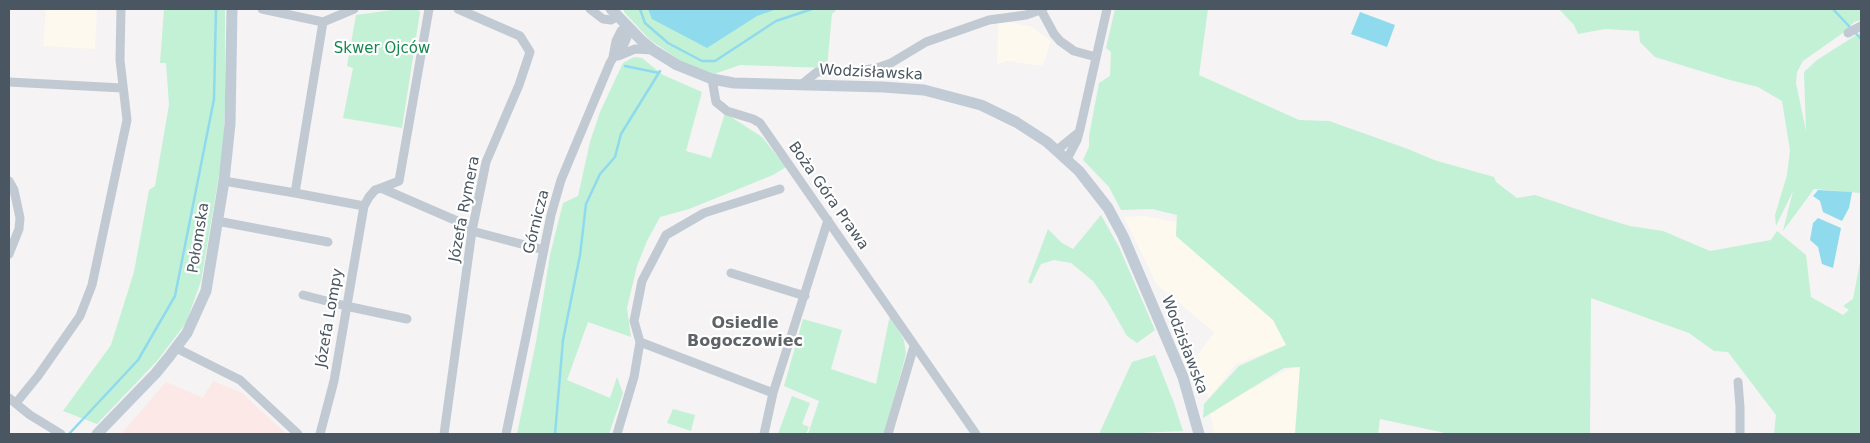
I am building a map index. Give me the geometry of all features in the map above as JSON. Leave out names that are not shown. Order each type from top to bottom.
[{"type":"main road","name":"Połomska","points":[[98,434],[156,373],[176,348],[187,332],[206,290],[224,181],[230,124],[232,9]]},
{"type":"main road","name":"Wodzisławska","points":[[614,13],[628,28],[654,50],[677,65],[712,79],[734,83],[924,90],[952,96],[996,112],[1031,131],[1067,159],[1079,171],[1108,208],[1123,236],[1183,377],[1199,434]]},
{"type":"street","points":[[61,434],[30,415],[12,400],[38,376],[80,316],[92,284],[127,120],[120,60],[121,9]]},
{"type":"street","points":[[262,9],[323,22],[354,9]]},
{"type":"street","points":[[224,181],[295,192],[364,206],[375,190],[399,181],[429,9]]},
{"type":"street","name":"Józefa Rymera","points":[[444,434],[472,231],[486,162],[519,85],[530,52],[520,36],[458,9]]},
{"type":"street","points":[[590,9],[603,19],[611,20],[614,13]]},
{"type":"street","points":[[800,85],[817,72],[857,71],[877,68],[926,42],[988,20],[1026,15],[1042,9],[1054,34],[1060,41],[1074,51],[1096,57]]},
{"type":"street","points":[[1067,159],[1077,140],[1080,129],[1107,9]]},
{"type":"street","points":[[295,192],[323,22]]},
{"type":"street","points":[[1848,33],[1860,26]]},
{"type":"street","name":"Górnicza","points":[[506,434],[551,215],[562,180],[613,58],[622,49],[628,28]]},
{"type":"street","points":[[613,58],[635,49],[654,50]]},
{"type":"street","name":"Boża Góra Prawa","points":[[712,79],[716,102],[727,111],[753,118],[760,123],[976,434]]},
{"type":"street","points":[[9,82],[122,88]]},
{"type":"street","points":[[1057,150],[1078,133]]},
{"type":"street","points":[[9,181],[14,190],[20,218],[14,243],[9,254]]},
{"type":"street","points":[[381,188],[464,224],[472,231],[544,250]]},
{"type":"street","points":[[617,434],[634,377],[640,342],[634,321],[642,281],[666,235],[704,213],[780,189]]},
{"type":"street","name":"Józefa Lompy","points":[[320,434],[334,381],[364,206]]},
{"type":"street","points":[[764,434],[773,393],[828,220]]},
{"type":"street","points":[[217,222],[328,242]]},
{"type":"street","points":[[731,273],[805,296]]},
{"type":"street","points":[[304,295],[407,319]]},
{"type":"street","points":[[640,342],[773,393]]},
{"type":"street","points":[[888,434],[914,346]]},
{"type":"street","points":[[176,348],[240,380],[298,434]]},
{"type":"street","points":[[1738,382],[1740,434]]},
{"type":"shaded area","points":[[46,9],[97,9],[95,49],[43,46]]},
{"type":"shaded area","points":[[1009,22],[1032,27],[1051,41],[1043,66],[1007,61],[997,64],[998,23]]},
{"type":"shaded area","points":[[1145,216],[1176,222],[1176,236],[1273,320],[1286,345],[1236,364],[1209,398],[1192,364],[1214,332],[1157,285],[1124,217]]},
{"type":"shaded area","points":[[1293,367],[1300,367],[1295,434],[1214,434],[1210,413],[1241,394]]},
{"type":"shaded area","points":[[213,381],[242,393],[286,434],[121,434],[166,382],[203,398]]},
{"type":"green space","points":[[164,9],[225,9],[223,152],[201,281],[186,323],[157,361],[97,424],[63,411],[111,345],[134,272],[149,190],[155,186],[169,105],[166,63],[160,63]]},
{"type":"green space","name":"Skwer Ojców","points":[[399,9],[417,9],[420,12],[402,128],[343,118],[353,68],[347,66],[356,15]]},
{"type":"green space","points":[[624,9],[837,9],[832,14],[827,68],[740,65],[714,74],[685,64],[649,39],[624,12]]},
{"type":"green space","points":[[1115,9],[1208,9],[1199,75],[1299,120],[1329,121],[1434,160],[1494,177],[1496,182],[1517,198],[1535,195],[1630,226],[1663,231],[1710,251],[1771,240],[1777,231],[1806,255],[1811,297],[1843,315],[1849,310],[1843,306],[1853,299],[1861,257],[1861,434],[1774,434],[1776,415],[1728,352],[1714,351],[1689,333],[1591,298],[1590,434],[1450,434],[1380,419],[1378,434],[1295,434],[1300,367],[1284,368],[1203,418],[1204,404],[1239,366],[1286,345],[1273,320],[1176,236],[1177,215],[1152,209],[1121,210],[1109,187],[1083,160],[1089,147],[1089,136],[1099,83],[1110,76],[1111,52],[1106,48]]},
{"type":"green space","points":[[1559,9],[1861,9],[1861,20],[1854,22],[1847,30],[1803,61],[1797,72],[1796,83],[1806,131],[1804,72],[1817,60],[1861,32],[1861,193],[1814,189],[1783,231],[1793,191],[1776,226],[1775,215],[1787,175],[1790,150],[1782,101],[1758,87],[1655,57],[1640,42],[1639,31],[1605,29],[1578,34],[1574,25]]},
{"type":"green space","points":[[634,57],[642,58],[663,75],[702,92],[686,151],[711,158],[725,113],[762,137],[786,167],[773,175],[689,209],[660,217],[647,241],[637,266],[627,308],[631,337],[588,322],[567,380],[610,398],[617,377],[623,393],[609,434],[517,434],[536,342],[550,255],[563,203],[578,196],[590,142],[600,112],[623,63]]},
{"type":"green space","points":[[1101,215],[1119,247],[1155,330],[1137,343],[1127,336],[1093,281],[1071,263],[1054,260],[1041,264],[1031,284],[1028,282],[1048,229],[1062,243],[1073,249]]},
{"type":"green space","points":[[890,315],[904,340],[906,354],[884,434],[808,434],[819,401],[784,386],[803,319],[842,330],[831,369],[876,384]]},
{"type":"green space","points":[[1155,355],[1183,431],[1099,434],[1132,362]]},
{"type":"green space","points":[[792,396],[810,403],[802,424],[809,427],[806,434],[778,434]]},
{"type":"green space","points":[[673,409],[695,415],[691,431],[667,423]]},
{"type":"water","points":[[648,9],[777,9],[757,16],[707,48],[652,19]]},
{"type":"water","points":[[1360,12],[1395,25],[1387,47],[1351,34]]},
{"type":"water","points":[[1818,190],[1852,192],[1849,208],[1842,221],[1823,212],[1820,201],[1813,196]]},
{"type":"water","points":[[1818,218],[1841,228],[1833,268],[1822,264],[1818,247],[1810,240],[1813,223]]},
{"type":"waterway","points":[[69,434],[138,360],[175,296],[214,99],[216,9]]},
{"type":"waterway","points":[[640,9],[645,23],[668,43],[702,61],[715,61],[776,21],[812,9]]},
{"type":"waterway","points":[[1833,9],[1861,39]]},
{"type":"waterway","points":[[625,66],[659,73]]},
{"type":"waterway","points":[[555,434],[563,340],[580,255],[586,204],[600,174],[615,157],[621,134],[660,71]]},
{"type":"district","name":"Osiedle Bogoczowiec","points":[[745,333]]}]
